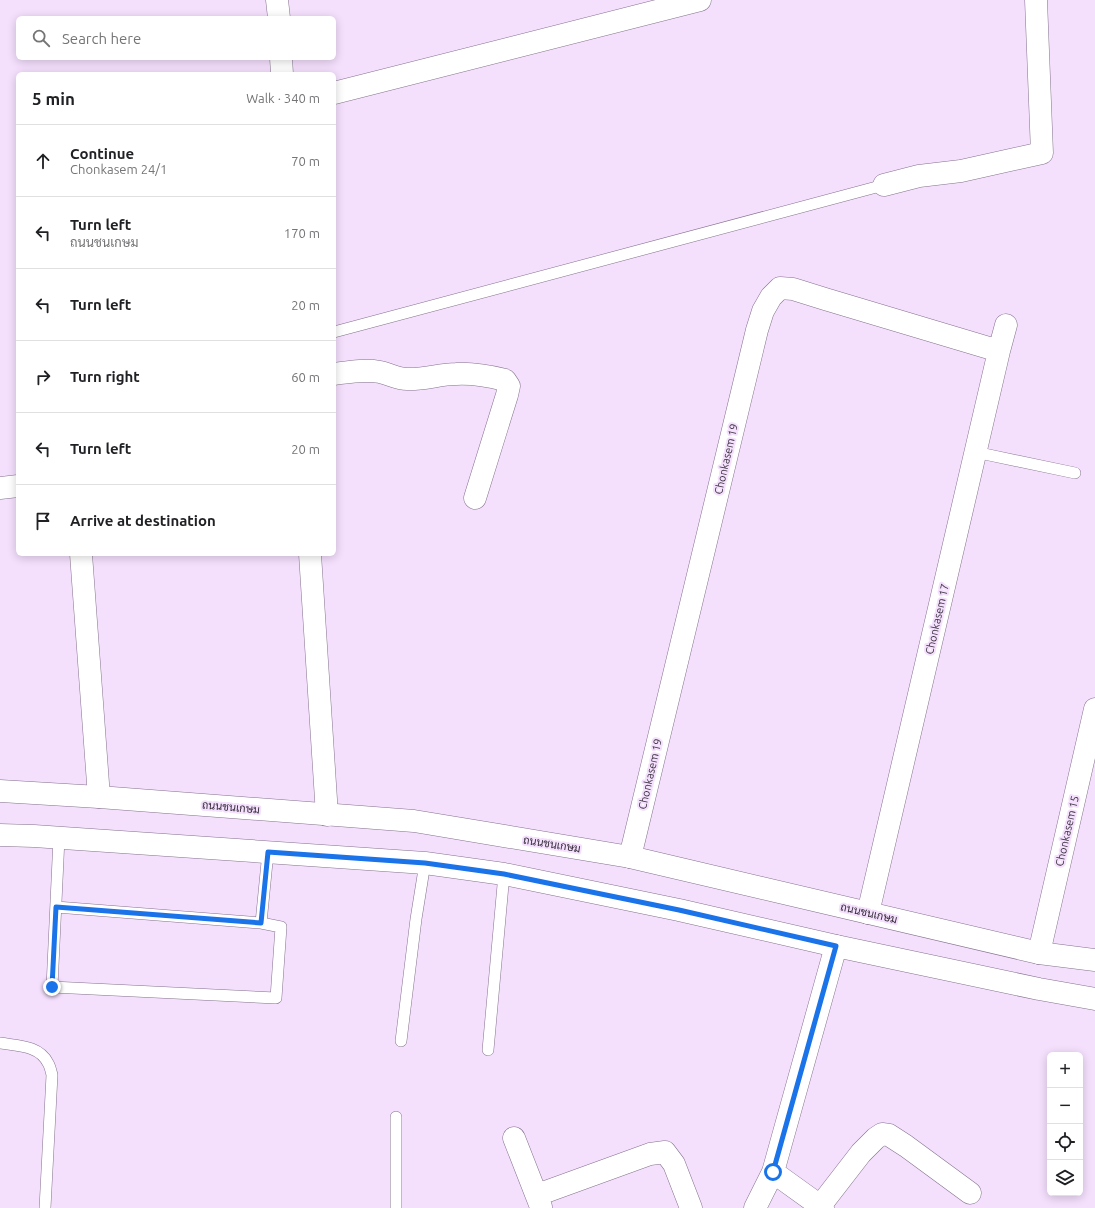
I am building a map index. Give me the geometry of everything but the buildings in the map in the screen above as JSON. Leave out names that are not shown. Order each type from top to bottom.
[{"type":"street","points":[[277,0],[278,16]]},
{"type":"street","points":[[336,92],[700,0]]},
{"type":"street","points":[[884,185],[919,176],[961,171],[1042,153],[1036,0]]},
{"type":"street","points":[[281,60],[282,72]]},
{"type":"street","name":"Chonkasem 19","points":[[630,857],[757,330],[763,312],[771,297],[780,288],[793,289],[825,300],[999,351]]},
{"type":"street","name":"Chonkasem 17","points":[[868,913],[1006,325]]},
{"type":"street","points":[[336,374],[353,371],[370,371],[382,372],[407,379],[457,374],[488,375],[505,380],[509,386],[507,395],[475,498]]},
{"type":"street","points":[[0,488],[16,486]]},
{"type":"street","points":[[81,556],[100,797]]},
{"type":"street","points":[[310,556],[327,815]]},
{"type":"street","name":"Chonkasem 15","points":[[1039,952],[1095,709]]},
{"type":"street","name":"ถนนชนเกษม","points":[[0,791],[100,797],[414,821],[630,857],[1039,952],[1095,960]]},
{"type":"street","points":[[0,835],[425,863],[504,874],[679,910],[836,946],[1039,989],[1095,999]]},
{"type":"street","points":[[755,1208],[773,1172],[836,946]]},
{"type":"street","points":[[773,1172],[822,1207],[861,1153],[882,1134],[889,1135],[906,1146],[970,1193]]},
{"type":"street","points":[[514,1138],[539,1201],[650,1154],[665,1152],[674,1164],[691,1208]]},
{"type":"lane","points":[[336,331],[884,185]]},
{"type":"lane","points":[[975,452],[1075,473]]},
{"type":"lane","points":[[56,907],[261,923],[280,927],[276,998],[52,987],[59,838]]},
{"type":"lane","points":[[261,923],[268,852]]},
{"type":"lane","points":[[401,1041],[416,919],[425,863]]},
{"type":"lane","points":[[488,1050],[504,874]]},
{"type":"lane","points":[[0,1043],[33,1049],[42,1055],[48,1063],[52,1075],[44,1208]]},
{"type":"lane","points":[[396,1117],[396,1208]]},
{"type":"route","points":[[52,987],[56,907],[261,923],[268,852],[425,863],[504,874],[679,910],[836,946],[773,1172]]}]
